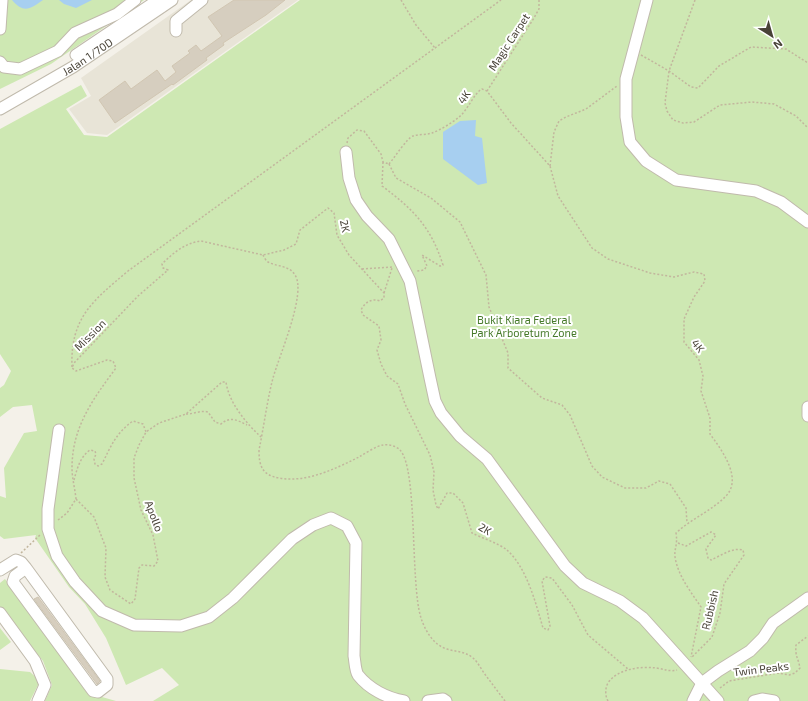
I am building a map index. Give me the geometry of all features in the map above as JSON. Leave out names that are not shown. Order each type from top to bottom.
[{"type":"street","points":[[0,29],[2,0]]},
{"type":"street","points":[[0,62],[4,67],[20,70],[58,51],[75,34],[117,14],[135,0]]},
{"type":"street","name":"Jalan 1/70D","points":[[0,100],[69,61],[158,0]]},
{"type":"street","name":"Jalan 1/70D","points":[[0,109],[73,67],[172,0]]},
{"type":"street","points":[[176,32],[176,21],[202,0]]},
{"type":"street","points":[[647,0],[626,79],[626,117],[630,142],[646,161],[676,180],[756,191],[782,202],[808,222]]},
{"type":"street","points":[[346,152],[349,178],[356,200],[367,216],[389,239],[396,263],[410,281],[435,401],[441,413],[460,436],[487,459],[565,566],[583,583],[620,601],[643,618],[689,662],[702,684],[715,698]]},
{"type":"street","points":[[808,407],[808,416]]},
{"type":"street","points":[[59,430],[48,509],[48,529],[57,556],[75,582],[102,611],[134,625],[181,626],[209,617],[233,598],[292,539],[313,525],[331,518],[347,526],[356,543],[354,656],[357,674],[376,691],[392,699],[404,701]]},
{"type":"street","points":[[0,570],[16,560],[21,562],[26,568],[107,679],[107,685],[98,692],[92,690],[13,582],[14,576],[26,568]]},
{"type":"street","points":[[692,701],[702,684],[718,671],[750,651],[763,638],[774,623],[808,598]]},
{"type":"street","points":[[0,613],[35,661],[45,685],[38,701]]},
{"type":"street","points":[[428,701],[443,699],[446,701]]},
{"type":"street","points":[[754,701],[762,699],[774,701]]},
{"type":"path","points":[[401,0],[416,25],[434,48]]},
{"type":"path","points":[[72,368],[71,348],[74,336],[83,315],[92,302],[128,271],[501,0]]},
{"type":"path","name":"Magic Carpet","points":[[487,91],[534,18],[539,9],[539,0]]},
{"type":"path","points":[[696,0],[669,71],[665,102],[667,111],[673,120],[683,123],[694,122],[720,106],[752,102],[774,104],[796,116],[808,128]]},
{"type":"path","points":[[633,50],[669,71],[691,87],[698,88],[719,66],[751,47],[786,49],[808,63]]},
{"type":"path","points":[[550,166],[554,132],[559,122],[566,117],[586,109],[626,79]]},
{"type":"path","name":"4K","points":[[389,164],[400,152],[407,140],[414,136],[432,133],[460,117],[473,100],[478,90],[482,89],[487,91],[511,123],[550,166],[558,196],[592,248],[608,259],[650,273],[674,277],[694,272],[704,274],[705,281],[694,297],[684,319],[684,342],[699,360],[703,376],[701,391],[710,418],[710,434],[723,451],[731,468],[732,485],[726,496],[687,523],[676,533],[678,543]]},
{"type":"path","points":[[346,152],[348,138],[357,130],[364,131],[381,154],[383,162],[382,186],[404,203],[419,218],[440,254],[444,265],[440,266],[422,254],[427,266],[424,270],[419,270],[413,274],[410,281]]},
{"type":"path","points":[[383,162],[389,164],[396,178],[431,198],[460,222],[486,275],[489,307],[508,353],[508,368],[542,398],[562,404],[570,415],[592,466],[602,477],[625,488],[646,488],[659,481],[670,484],[686,508],[687,523]]},
{"type":"path","name":"2K","points":[[263,255],[284,250],[296,244],[300,230],[328,208],[334,213],[337,235],[349,255],[384,293],[384,298],[380,301],[375,299],[370,300],[364,304],[361,310],[363,315],[379,326],[381,340],[377,350],[381,364],[387,376],[398,384],[405,404],[430,455],[434,472],[433,490],[438,509],[447,493],[453,493],[463,503],[472,533],[507,550],[518,564],[534,595],[543,628],[548,630],[550,626],[542,581],[545,577],[552,578],[572,605],[588,635],[628,669]]},
{"type":"path","name":"Mission","points":[[76,499],[72,468],[77,433],[85,412],[116,368],[113,361],[107,360],[76,371],[72,368],[74,363],[138,296],[168,270],[163,268],[162,264],[174,252],[193,242],[201,241],[263,255]]},
{"type":"path","points":[[263,255],[268,262],[285,267],[295,274],[299,285],[290,331],[273,378],[261,437],[259,461],[262,469],[270,476],[288,480],[307,478],[347,463],[383,445],[393,446],[401,451],[408,472],[415,586],[421,618],[431,638],[436,643],[446,649],[463,652],[473,658],[506,701]]},
{"type":"path","points":[[362,269],[396,263]]},
{"type":"path","points":[[384,293],[396,263]]},
{"type":"path","points":[[186,414],[222,382],[226,382],[230,397],[248,425],[261,437]]},
{"type":"path","points":[[74,482],[80,462],[90,450],[94,451],[96,454],[94,459],[95,464],[98,466],[102,464],[110,445],[126,426],[133,421],[143,424],[146,432],[159,423],[186,414],[195,414],[203,411],[208,412],[215,422],[221,424],[227,419],[236,419],[248,425]]},
{"type":"path","name":"Apollo","points":[[76,499],[94,517],[106,548],[105,577],[110,590],[131,604],[135,599],[139,568],[142,565],[154,566],[158,561],[153,535],[141,510],[134,478],[134,458],[146,432]]},
{"type":"path","points":[[16,560],[24,548],[67,513],[76,499]]},
{"type":"path","name":"Rubbish","points":[[678,543],[686,546],[711,532],[716,535],[706,549],[708,558],[711,560],[725,553],[739,549],[743,550],[744,555],[724,584],[720,613],[712,637],[689,662]]},
{"type":"path","points":[[608,701],[606,697],[606,686],[611,678],[628,669],[654,668],[672,672],[689,662],[701,607],[681,576],[675,556],[678,543]]},
{"type":"path","name":"Twin Peaks","points":[[715,698],[728,681],[778,673],[789,675],[795,673],[800,668],[799,661],[795,655],[796,645],[808,636]]},
{"type":"shaded area","points":[[191,0],[298,0],[107,135],[87,133],[69,109],[91,96],[81,78]]},
{"type":"green space","points":[[0,0],[144,0],[51,64],[0,89]]},
{"type":"green space","name":"Bukit Kiara Federal Park Arboretum Zone","points":[[300,0],[808,0],[808,701],[153,701],[179,685],[162,668],[126,685],[106,638],[85,604],[69,587],[35,538],[36,535],[4,539],[0,536],[0,496],[6,498],[4,468],[24,433],[37,431],[32,405],[13,407],[0,417],[0,388],[4,385],[11,371],[0,354],[0,129],[81,85],[87,96],[66,109],[84,135],[107,137]]},
{"type":"green space","points":[[5,579],[88,693],[116,701],[45,701],[52,685],[43,661],[0,607],[0,583]]},
{"type":"green space","points":[[0,628],[11,642],[0,650]]},
{"type":"green space","points":[[0,669],[30,672],[40,681],[30,701],[0,701]]},
{"type":"water","points":[[12,0],[43,0],[31,8],[24,9]]},
{"type":"water","points":[[59,0],[92,0],[76,8],[64,4]]},
{"type":"water","points":[[476,120],[475,136],[482,138],[487,183],[478,185],[443,159],[443,132],[460,121]]},
{"type":"building","points":[[234,0],[285,0],[266,15],[223,43],[224,45],[206,58],[207,60],[173,85],[172,84],[115,123],[99,100],[125,81],[131,89],[157,70],[165,81],[176,72],[172,66],[190,53],[188,51],[196,45],[201,51],[222,36],[208,17]]},
{"type":"building","points":[[38,597],[100,681],[97,684],[34,599]]}]
